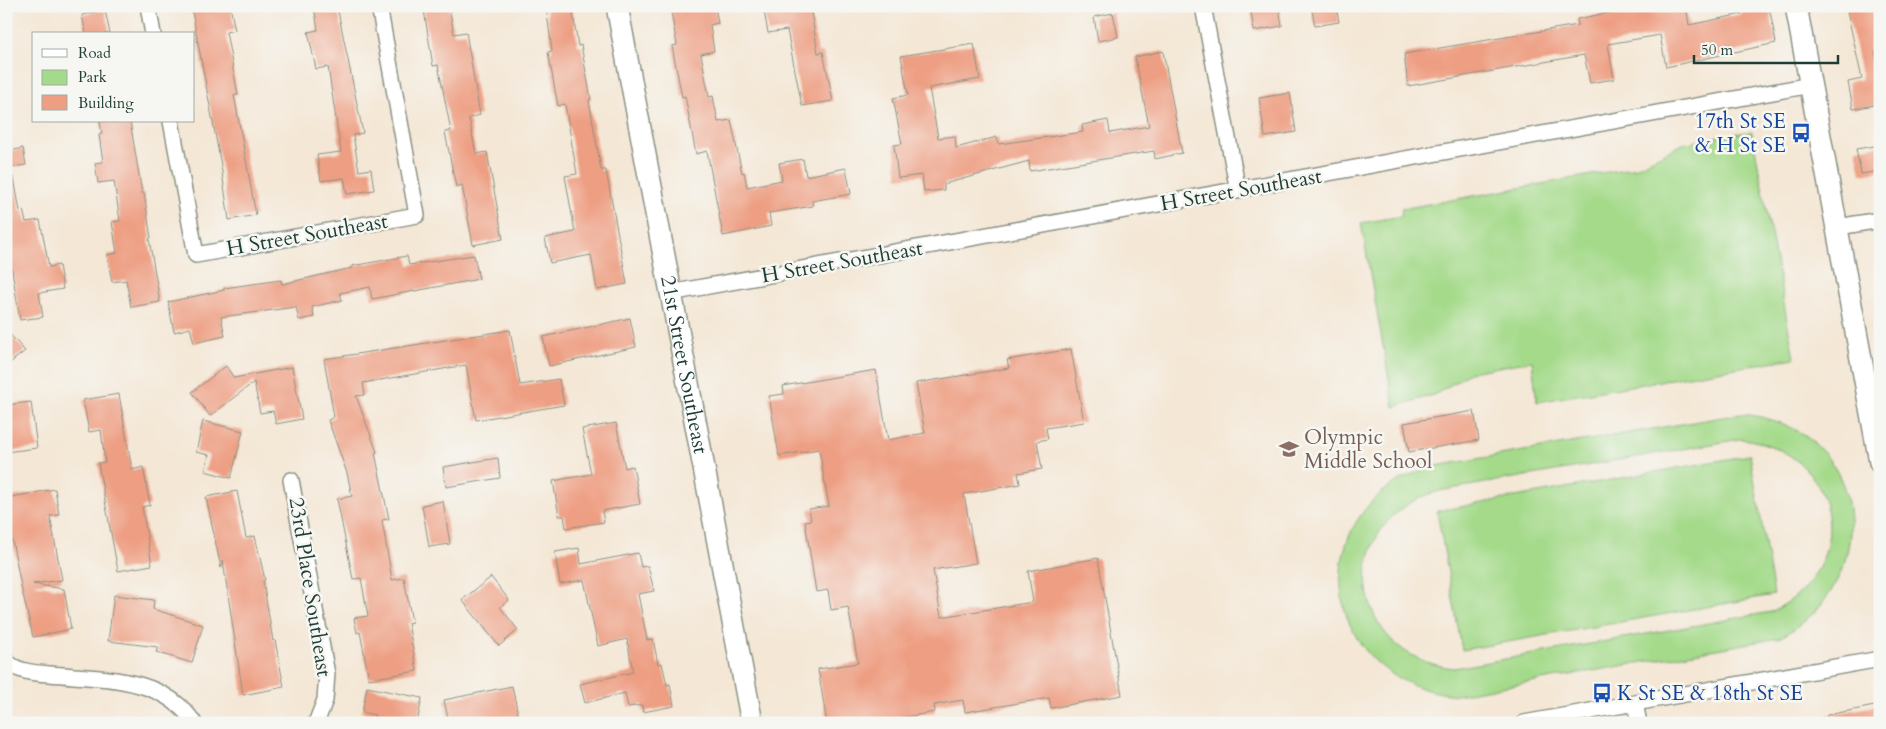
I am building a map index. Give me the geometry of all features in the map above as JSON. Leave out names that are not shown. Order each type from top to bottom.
[{"type":"street","points":[[148,6],[154,32]]},
{"type":"street","name":"H Street Southeast","points":[[170,122],[196,255],[417,215],[379,6]]},
{"type":"street","name":"21st Street Southeast","points":[[617,6],[752,723]]},
{"type":"street","points":[[1203,6],[1238,191]]},
{"type":"street","points":[[1796,6],[1880,462]]},
{"type":"street","name":"H Street Southeast","points":[[670,293],[1238,191],[1811,85]]},
{"type":"street","points":[[1838,227],[1880,220]]},
{"type":"street","name":"23rd Place Southeast","points":[[291,480],[327,674],[325,700],[316,723]]},
{"type":"street","points":[[1524,723],[1880,659]]},
{"type":"street","points":[[6,661],[12,667],[38,673],[134,682],[169,697],[187,711],[194,723]]},
{"type":"street","points":[[1636,703],[1639,723]]},
{"type":"green space","points":[[1752,132],[1794,358],[1537,402],[1532,361],[1471,372],[1436,394],[1394,407],[1361,223],[1402,216],[1401,209],[1636,167],[1683,144],[1729,134]]},
{"type":"green space","points":[[1740,414],[1784,424],[1817,445],[1839,475],[1849,509],[1848,546],[1837,581],[1813,613],[1779,638],[1457,695],[1409,683],[1374,660],[1351,627],[1341,590],[1344,551],[1361,515],[1391,485],[1436,466]],"holes":[[[1741,439],[1775,448],[1801,464],[1818,487],[1828,513],[1828,541],[1819,568],[1800,592],[1771,612],[1454,668],[1418,658],[1391,640],[1374,615],[1367,586],[1369,556],[1382,529],[1405,506],[1439,491]]]},
{"type":"green space","points":[[1750,455],[1774,595],[1462,650],[1437,511]]},
{"type":"building","points":[[191,6],[230,6],[235,30],[226,32],[238,95],[234,95],[256,215],[229,220],[221,165]]},
{"type":"building","points":[[314,6],[337,6],[363,133],[353,135],[359,171],[371,169],[374,190],[347,194],[344,178],[321,181],[317,155],[341,152],[328,67],[316,69],[308,32],[318,30]]},
{"type":"building","points":[[449,6],[454,34],[466,32],[480,115],[469,118],[476,154],[487,152],[503,239],[473,245],[462,185],[456,187],[445,132],[451,131],[438,65],[433,66],[424,10]]},
{"type":"building","points":[[546,6],[572,6],[578,46],[581,45],[591,99],[589,100],[601,170],[606,170],[627,284],[597,290],[591,255],[550,263],[545,238],[575,232],[565,176],[577,174],[565,104],[558,106],[548,52],[552,51]]},
{"type":"building","points":[[670,6],[715,6],[718,23],[710,25],[714,51],[701,54],[709,97],[713,96],[718,122],[731,120],[742,173],[744,172],[747,187],[782,180],[779,163],[803,159],[806,176],[846,168],[851,194],[812,201],[813,206],[769,213],[771,226],[723,236],[707,151],[696,154],[685,96],[682,97],[672,46],[677,45]]},
{"type":"building","points":[[763,6],[810,6],[818,53],[823,52],[833,101],[802,106],[787,30],[768,33]]},
{"type":"building","points":[[1250,6],[1279,6],[1282,26],[1254,31]]},
{"type":"building","points":[[1311,6],[1336,6],[1339,22],[1315,26]]},
{"type":"building","points":[[1643,6],[1686,6],[1689,25],[1742,14],[1741,6],[1769,6],[1776,43],[1666,67],[1660,35],[1608,44],[1614,79],[1590,83],[1584,55],[1408,86],[1404,54],[1578,25],[1577,19]]},
{"type":"building","points":[[1846,6],[1876,6],[1880,25],[1880,51],[1875,52],[1880,80],[1880,104],[1853,109],[1848,82],[1862,79]]},
{"type":"building","points":[[105,10],[110,32],[86,32],[82,15]]},
{"type":"building","points":[[1113,13],[1118,37],[1098,41],[1094,17]]},
{"type":"building","points":[[974,44],[980,79],[929,88],[938,138],[955,136],[956,148],[997,137],[999,144],[1083,132],[1082,125],[1108,120],[1110,133],[1149,126],[1135,57],[1163,51],[1182,153],[1155,159],[1154,151],[1030,171],[1029,161],[944,184],[944,190],[924,192],[922,175],[898,178],[894,145],[902,144],[893,98],[908,95],[901,56]]},
{"type":"building","points":[[1290,93],[1296,132],[1265,137],[1259,98]]},
{"type":"building","points":[[100,122],[130,122],[142,193],[144,193],[151,238],[149,239],[160,302],[131,307],[126,280],[112,282],[107,255],[117,253],[112,222],[120,221],[114,181],[98,183],[95,163],[103,162],[99,135],[102,134]]},
{"type":"building","points":[[1880,145],[1880,171],[1861,174],[1856,149]]},
{"type":"building","points":[[23,148],[26,165],[6,168],[6,152]]},
{"type":"building","points":[[14,178],[20,211],[23,210],[26,222],[40,220],[49,267],[59,265],[63,289],[39,293],[43,317],[20,320],[11,264],[6,265],[6,179]]},
{"type":"building","points":[[474,255],[479,279],[372,299],[370,287],[340,293],[342,300],[312,307],[314,317],[299,320],[296,307],[221,317],[225,336],[194,343],[190,328],[174,332],[168,302],[224,290],[224,288],[281,280],[282,284],[352,268],[352,266],[407,256],[409,265]]},
{"type":"building","points":[[630,318],[636,347],[549,366],[543,337]]},
{"type":"building","points":[[6,330],[25,351],[6,366]]},
{"type":"building","points":[[510,330],[520,385],[559,379],[564,405],[476,420],[466,365],[363,383],[365,395],[356,396],[377,452],[375,453],[389,519],[382,520],[392,580],[404,578],[412,622],[408,623],[417,671],[369,679],[360,632],[357,633],[354,618],[368,616],[361,578],[353,579],[337,499],[352,496],[347,473],[328,420],[334,417],[324,359]]},
{"type":"building","points":[[1071,349],[1084,422],[1046,428],[1048,439],[1037,441],[1042,469],[1018,473],[1020,484],[964,494],[976,563],[933,570],[941,617],[1033,602],[1028,571],[1098,558],[1122,695],[1051,708],[1049,698],[965,712],[963,700],[934,705],[935,712],[900,718],[901,723],[827,723],[818,669],[858,663],[848,607],[831,610],[828,590],[816,592],[805,521],[811,520],[809,509],[829,506],[819,449],[779,456],[769,396],[784,394],[783,386],[876,370],[888,440],[925,433],[916,383],[1009,368],[1007,360]]},
{"type":"building","points":[[226,366],[234,378],[292,367],[302,419],[276,424],[273,411],[260,413],[254,382],[210,416],[192,392]]},
{"type":"building","points":[[119,394],[132,470],[143,467],[150,505],[142,507],[152,565],[118,571],[98,463],[105,462],[101,430],[89,432],[83,400]]},
{"type":"building","points":[[31,402],[37,448],[6,452],[6,405]]},
{"type":"building","points":[[1474,411],[1479,440],[1409,452],[1404,423]]},
{"type":"building","points":[[203,421],[243,431],[231,478],[205,471],[209,455],[196,452]]},
{"type":"building","points":[[616,423],[625,468],[633,466],[640,504],[602,511],[604,522],[566,528],[564,516],[559,516],[553,481],[591,474],[582,429]]},
{"type":"building","points":[[498,458],[500,478],[446,487],[443,467]]},
{"type":"building","points":[[55,489],[59,515],[50,516],[62,580],[33,584],[64,589],[71,629],[33,637],[6,509],[6,498]]},
{"type":"building","points":[[237,491],[246,538],[255,536],[265,580],[263,581],[273,641],[275,640],[284,687],[243,695],[223,561],[221,568],[206,497]]},
{"type":"building","points":[[443,501],[450,544],[429,547],[422,505]]},
{"type":"building","points":[[579,548],[581,564],[638,553],[641,567],[648,566],[654,591],[638,594],[647,640],[653,639],[658,664],[662,663],[667,685],[670,684],[674,706],[643,712],[642,705],[628,707],[625,693],[585,703],[580,684],[633,672],[627,639],[598,646],[584,580],[560,584],[555,552]]},
{"type":"building","points":[[491,577],[509,600],[500,607],[518,630],[499,646],[462,600]]},
{"type":"building","points":[[114,595],[154,600],[153,609],[203,625],[192,663],[156,652],[158,647],[108,641]]},
{"type":"building","points":[[512,686],[520,723],[449,723],[444,700]]},
{"type":"building","points":[[367,687],[422,698],[417,723],[374,723],[375,715],[362,712]]},
{"type":"building","points":[[1880,705],[1880,723],[1828,723],[1827,715]]},
{"type":"place","name":"17th St SE & H St SE","points":[[1801,133]]},
{"type":"place","name":"Olympic Middle School","points":[[1289,449]]},
{"type":"place","name":"K St SE & 18th St SE","points":[[1602,693]]}]
